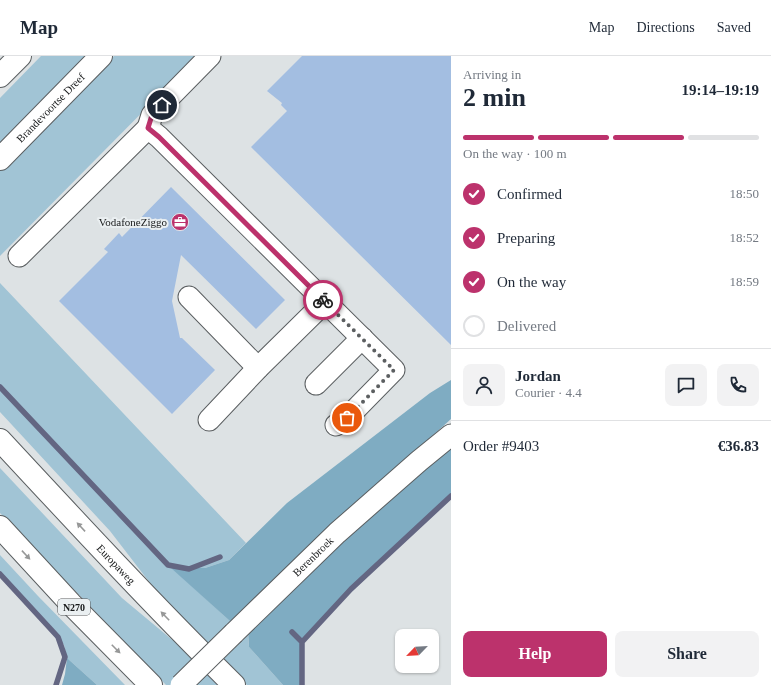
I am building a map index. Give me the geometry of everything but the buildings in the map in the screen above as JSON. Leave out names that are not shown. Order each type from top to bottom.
[{"type":"main road","points":[[0,76],[20,56]]},
{"type":"main road","name":"Brandevoortse Dreef","points":[[0,159],[101,56]]},
{"type":"main road","name":"Europaweg","points":[[0,440],[184,636],[234,685]]},
{"type":"main road","name":"N270","points":[[0,527],[71,604],[151,685]]},
{"type":"street","points":[[19,256],[150,122],[210,56]]},
{"type":"street","points":[[150,122],[159,137],[394,370],[347,418],[336,425]]},
{"type":"street","points":[[189,297],[258,368]]},
{"type":"street","points":[[209,420],[258,368],[325,302]]},
{"type":"street","points":[[316,384],[362,338]]},
{"type":"street","name":"Berenbroek","points":[[181,685],[337,533],[451,435]]},
{"type":"shaded area","points":[[41,56],[89,56],[0,146],[0,98]]},
{"type":"shaded area","points":[[114,56],[198,56],[0,256],[0,171]]},
{"type":"shaded area","points":[[0,283],[246,543],[229,560],[205,568],[172,568],[231,622],[207,645],[167,605],[110,531],[0,412]]},
{"type":"shaded area","points":[[451,380],[451,419],[285,569],[231,622],[171,568],[205,568],[229,560],[287,503],[430,393]]},
{"type":"shaded area","points":[[451,448],[451,495],[303,639],[300,657],[300,685],[283,685],[249,647],[248,631],[382,506]]},
{"type":"shaded area","points":[[0,468],[122,598],[188,653],[219,685],[166,685],[0,513]]},
{"type":"shaded area","points":[[0,555],[125,685],[97,685],[67,658],[64,645],[0,575]]},
{"type":"shaded area","points":[[248,635],[249,647],[283,685],[247,685],[222,660]]},
{"type":"shaded area","points":[[67,658],[97,685],[62,685]]},
{"type":"waterway","points":[[0,387],[168,565],[189,569],[220,557]]},
{"type":"waterway","points":[[292,632],[302,642],[351,589],[451,496]]},
{"type":"waterway","points":[[0,574],[58,637],[65,657],[56,685]]},
{"type":"waterway","points":[[302,642],[302,685]]},
{"type":"way so far","points":[[323,300],[394,370],[347,418]]},
{"type":"place","name":"VodafoneZiggo","points":[[180,222]]},
{"type":"route","points":[[162,105],[152,115],[148,128],[159,137],[323,300]]}]
